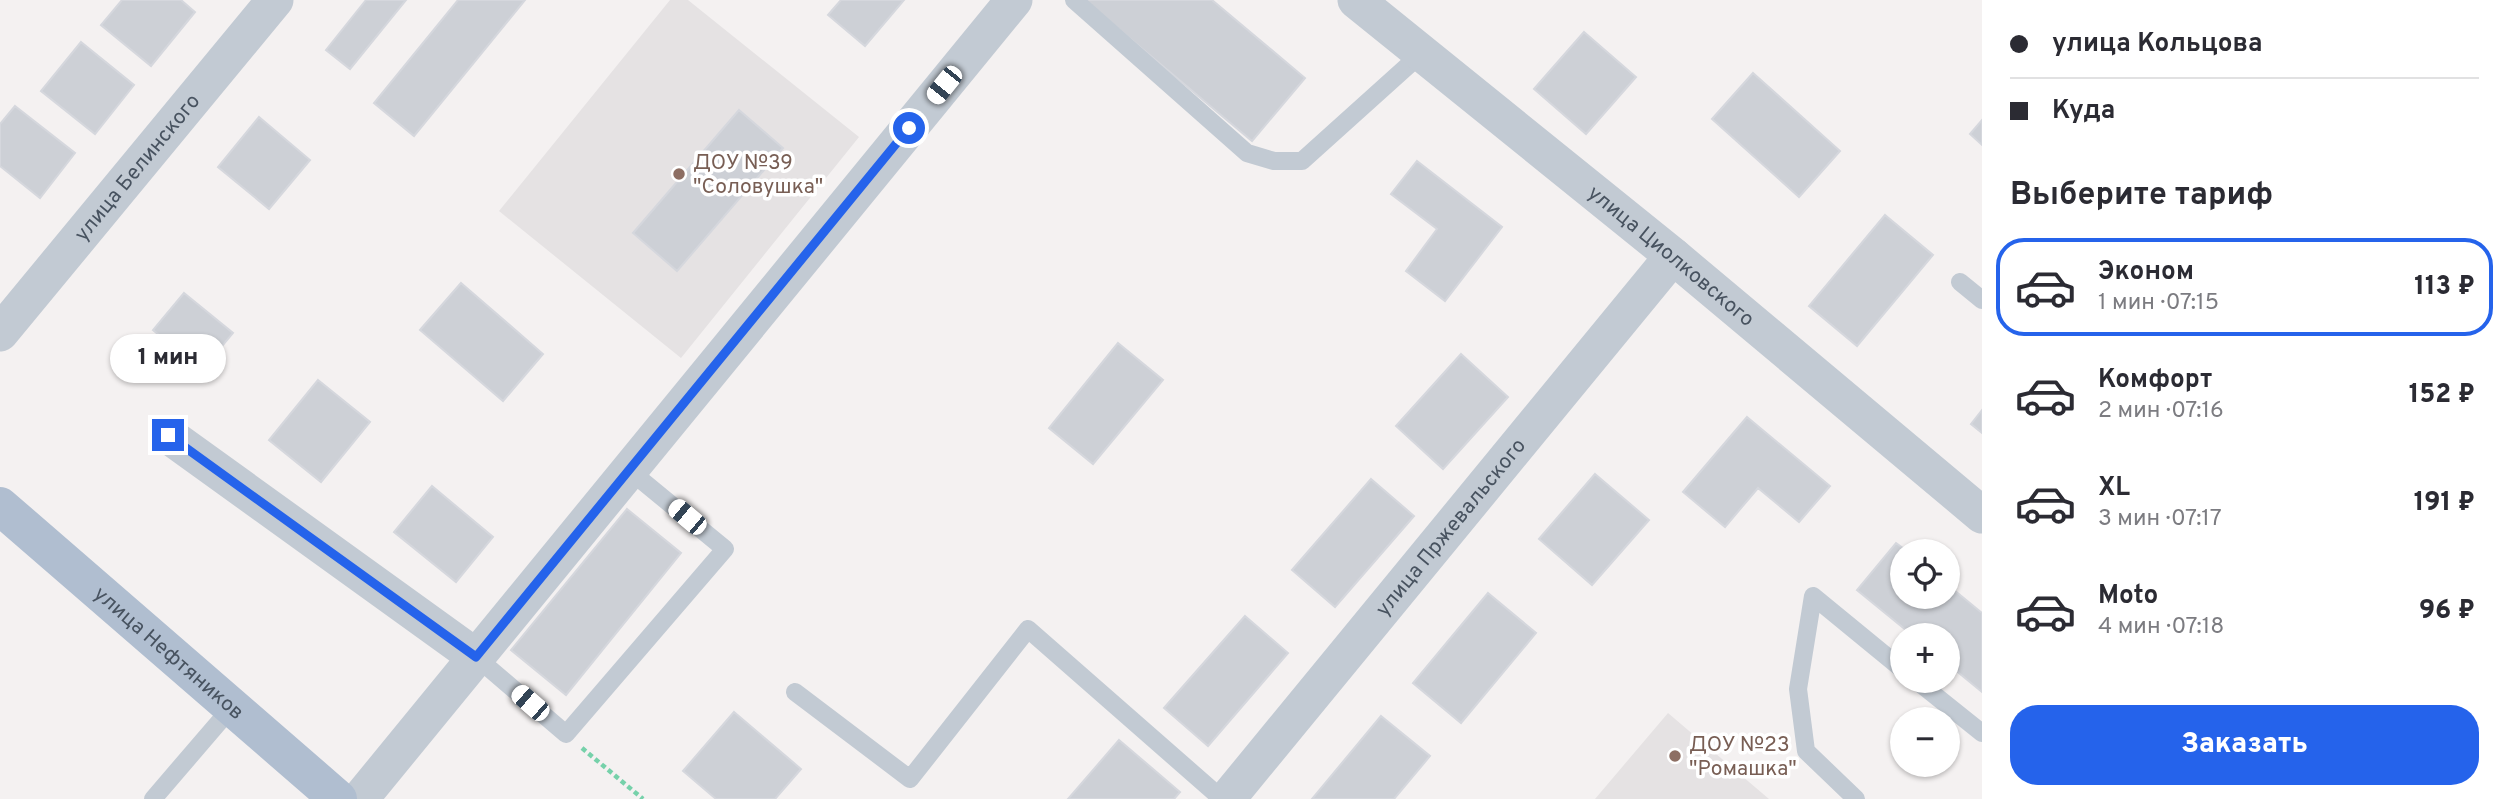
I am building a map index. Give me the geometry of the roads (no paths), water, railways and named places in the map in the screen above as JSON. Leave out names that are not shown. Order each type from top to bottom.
[{"type":"main road","name":"улица Нефтяников","points":[[0,506],[338,799]]},
{"type":"street","name":"улица Белинского","points":[[6,311],[275,0]]},
{"type":"street","points":[[360,799],[1013,0]]},
{"type":"street","name":"улица Циолковского","points":[[1356,0],[1673,256],[1982,515]]},
{"type":"street","name":"улица Пржевальского","points":[[1227,799],[1673,256]]},
{"type":"street","points":[[168,435],[476,657]]},
{"type":"lane","points":[[1074,0],[1247,153],[1274,161],[1302,161],[1422,53]]},
{"type":"lane","points":[[1960,282],[1982,300]]},
{"type":"lane","points":[[476,657],[566,734],[725,549],[629,470]]},
{"type":"lane","points":[[1856,799],[1805,751],[1798,689],[1813,596],[1890,659]]},
{"type":"lane","points":[[795,692],[910,779],[1028,629],[1222,799]]},
{"type":"lane","points":[[1932,693],[1982,733]]},
{"type":"lane","points":[[153,799],[232,707]]},
{"type":"place","name":"ДОУ №39 \"Соловушка\"","points":[[679,174]]},
{"type":"place","name":"ДОУ №23 \"Ромашка\"","points":[[1675,756]]}]
